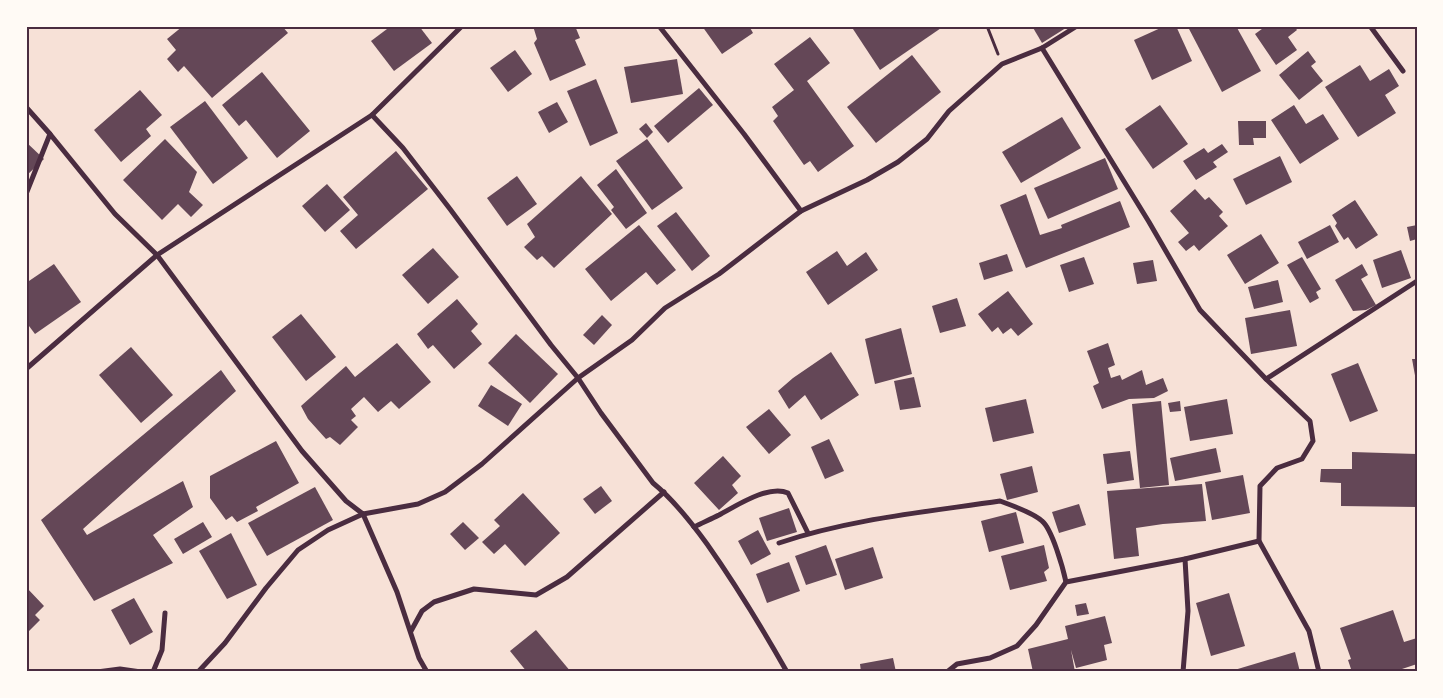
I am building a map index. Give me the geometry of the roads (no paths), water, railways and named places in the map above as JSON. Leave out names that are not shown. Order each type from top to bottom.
[{"type":"street","points":[[26,369],[157,255],[372,115],[462,26]]},
{"type":"street","points":[[659,26],[744,134],[801,211]]},
{"type":"street","points":[[198,672],[225,643],[266,588],[298,550],[328,530],[363,514],[418,504],[445,492],[482,464],[578,378],[632,340],[665,308],[719,274],[801,211],[867,180],[898,162],[927,139],[949,110],[1002,64],[1042,48],[1077,26]]},
{"type":"street","points":[[1370,26],[1403,71]]},
{"type":"street","points":[[1042,48],[1149,222],[1200,310],[1266,379],[1310,421],[1313,441],[1302,459],[1277,468],[1260,486],[1259,541],[1309,631],[1319,672]]},
{"type":"street","points":[[26,107],[116,214],[157,255],[302,451],[346,501],[363,514],[397,592],[419,658],[427,672]]},
{"type":"street","points":[[372,115],[403,148],[490,261],[551,345],[578,378],[601,413],[653,483],[664,492],[694,526],[743,598],[787,672]]},
{"type":"street","points":[[26,194],[50,134]]},
{"type":"street","points":[[1266,379],[1417,281]]},
{"type":"street","points":[[694,526],[743,502],[774,491],[783,490],[788,493],[808,533]]},
{"type":"street","points":[[411,631],[422,611],[434,602],[474,589],[536,595],[567,577],[664,492]]},
{"type":"street","points":[[779,544],[808,533],[852,524],[1000,501],[1043,521],[1054,541],[1062,562],[1066,582]]},
{"type":"street","points":[[947,672],[957,664],[990,658],[1016,646],[1036,625],[1066,582],[1184,559],[1259,541]]},
{"type":"street","points":[[1183,672],[1188,611],[1184,559]]},
{"type":"street","points":[[153,672],[162,650],[165,613]]},
{"type":"street","points":[[97,672],[120,669],[141,672]]}]
